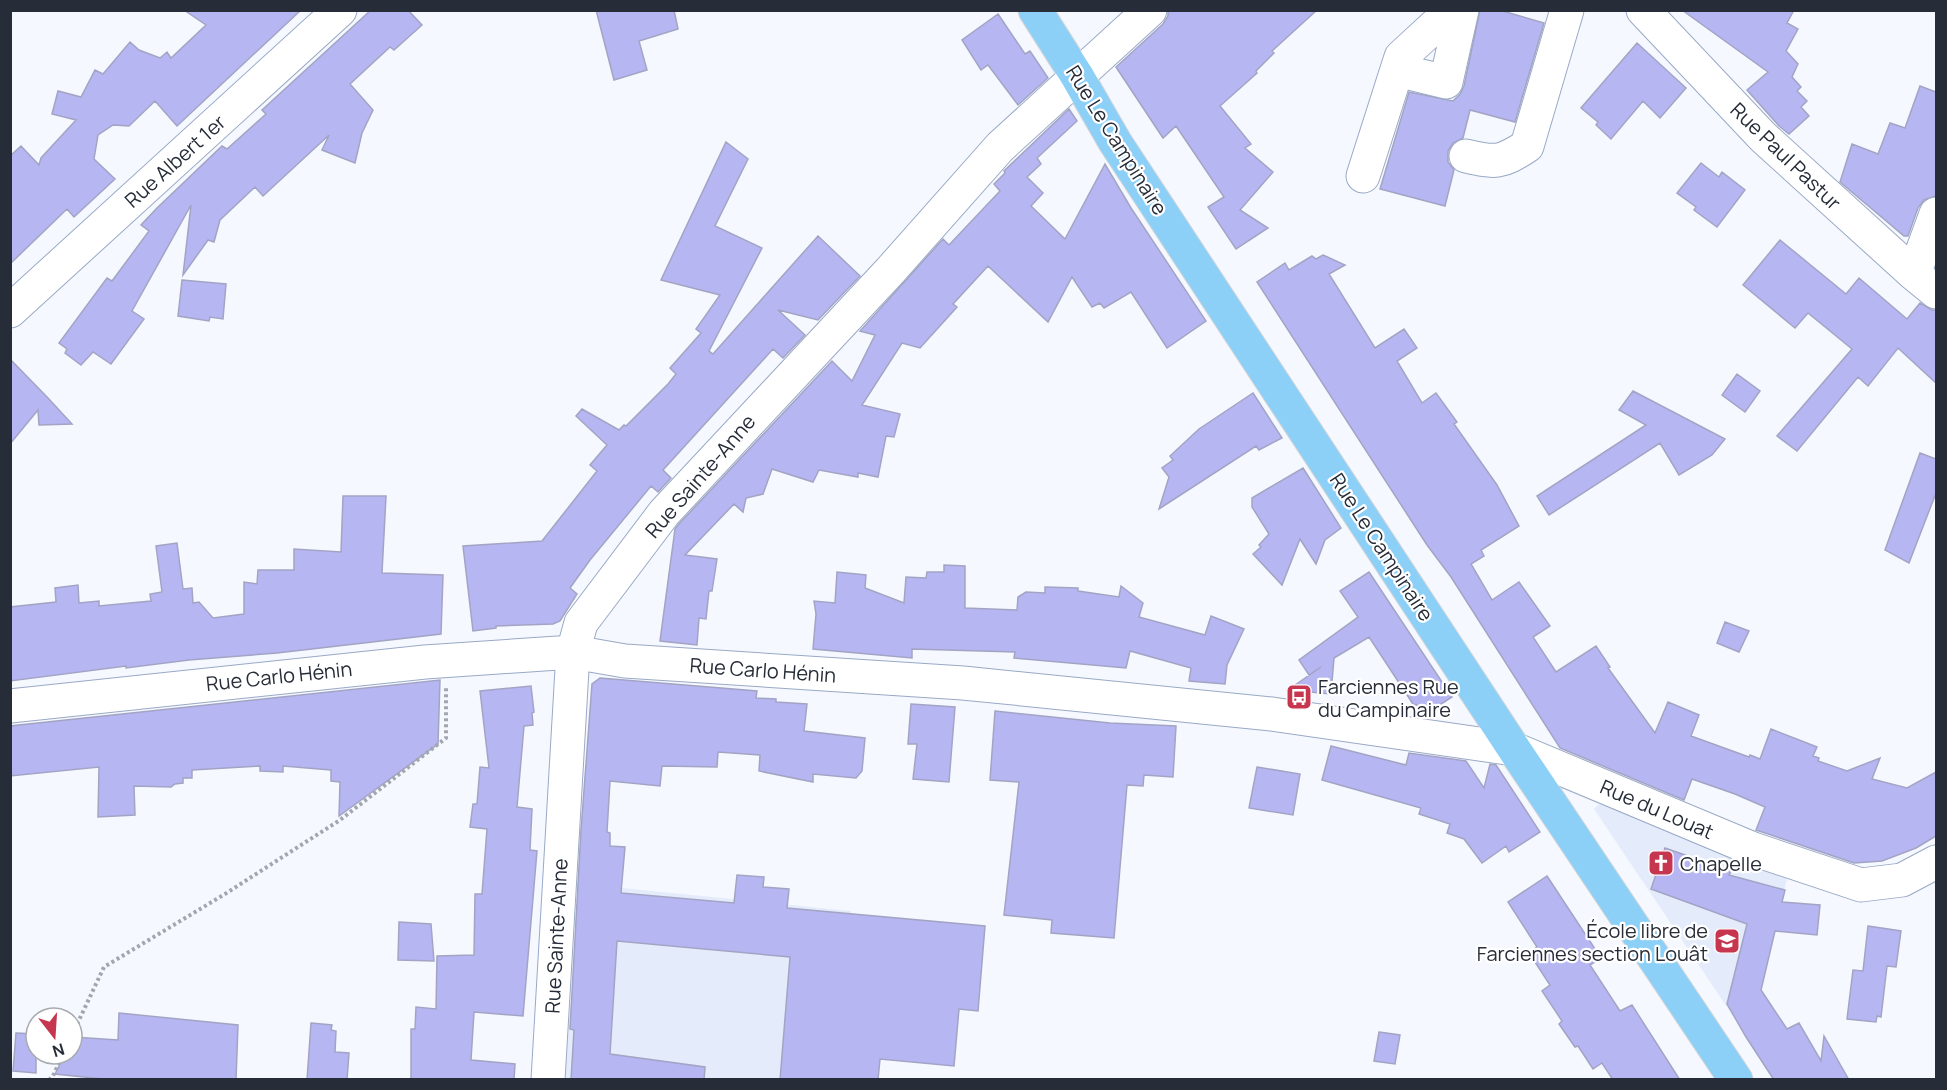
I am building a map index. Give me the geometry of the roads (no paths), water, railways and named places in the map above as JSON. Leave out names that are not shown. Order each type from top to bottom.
[{"type":"main road","name":"Rue Le Campinaire","points":[[1035,10],[1115,142],[1514,749],[1736,1080]]},
{"type":"street","name":"Rue Albert 1er","points":[[10,312],[340,10]]},
{"type":"street","name":"Rue Sainte-Anne","points":[[548,1080],[573,652],[581,623],[664,513],[890,271],[1000,147],[1150,10]]},
{"type":"street","points":[[1363,176],[1401,57],[1452,10]]},
{"type":"street","points":[[1397,70],[1446,82],[1462,10]]},
{"type":"street","points":[[1466,156],[1490,162],[1508,159],[1527,146],[1567,10]]},
{"type":"street","name":"Rue Paul Pastur","points":[[1644,10],[1763,137],[1925,283]]},
{"type":"street","points":[[1925,283],[1936,214]]},
{"type":"street","name":"Rue Carlo Hénin","points":[[10,706],[152,689],[446,660],[573,652],[625,661],[963,683],[1272,714],[1514,749]]},
{"type":"street","name":"Rue du Louat","points":[[1514,749],[1753,849],[1861,885],[1902,880],[1936,862]]},
{"type":"place","name":"Farciennes Rue du Campinaire","points":[[1299,697]]},
{"type":"place","name":"Chapelle","points":[[1661,863]]},
{"type":"place","name":"École libre de Farciennes section Louât","points":[[1727,941]]}]
